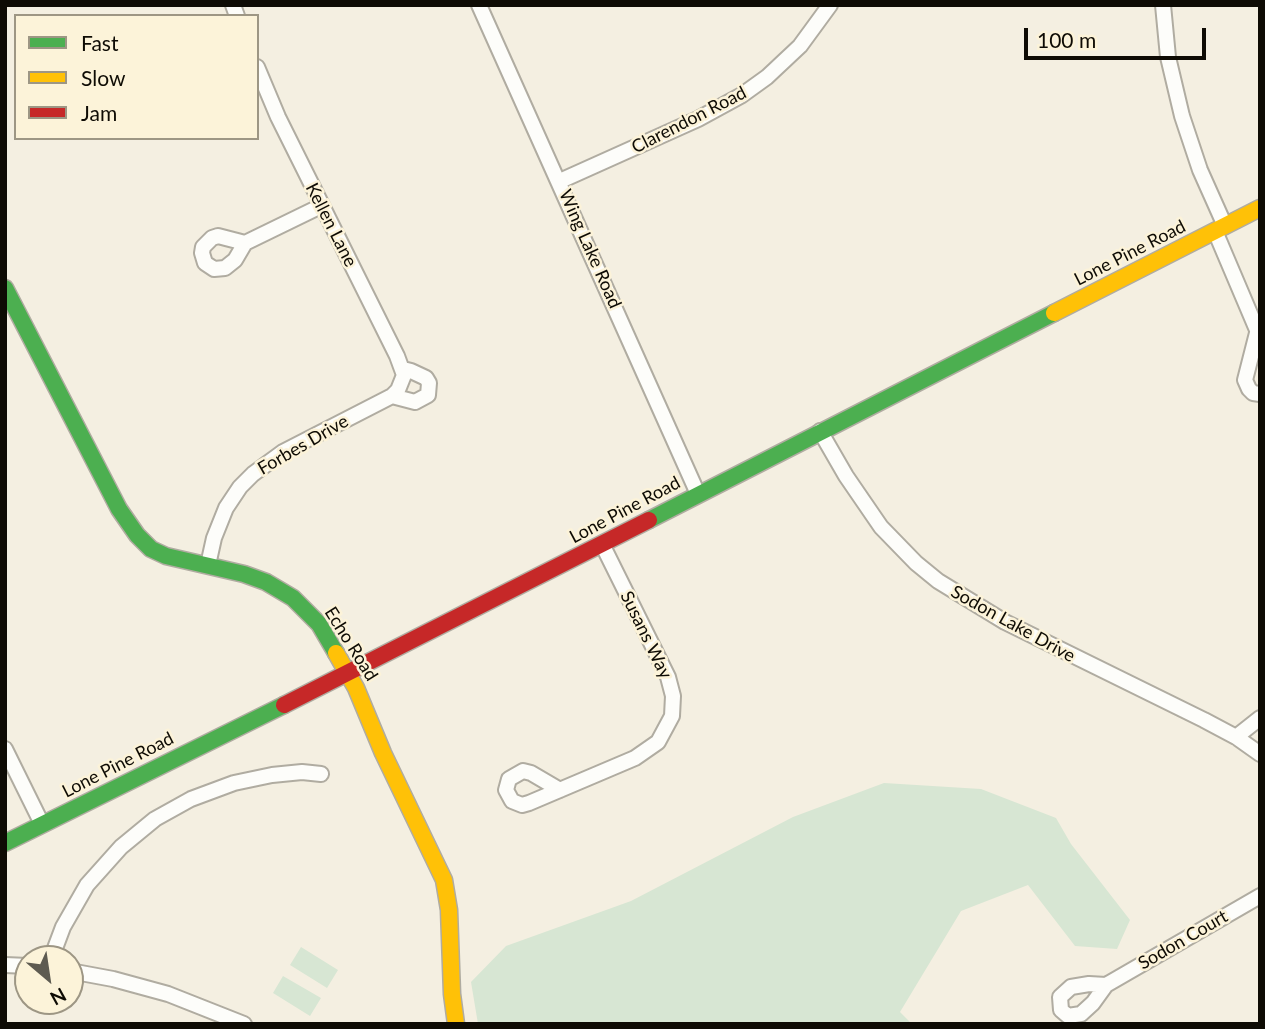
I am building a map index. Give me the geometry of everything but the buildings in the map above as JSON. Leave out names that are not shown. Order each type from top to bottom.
[{"type":"street","name":"Wing Lake Road","points":[[479,5],[698,494]]},
{"type":"street","name":"Clarendon Road","points":[[560,181],[698,119],[754,87],[800,46],[830,5]]},
{"type":"street","points":[[1163,5],[1168,57],[1182,116],[1258,335],[1245,380],[1253,393],[1260,394]]},
{"type":"street","name":"Kellen Lane","points":[[259,72],[278,117],[403,376]]},
{"type":"street","points":[[245,243],[321,206]]},
{"type":"street","name":"Lone Pine Road","points":[[5,843],[602,544],[1260,208]]},
{"type":"street","name":"Echo Road","points":[[5,288],[131,527],[145,543],[158,553],[254,578],[293,598],[319,624],[347,672],[444,880],[449,910],[452,994],[456,1024]]},
{"type":"street","points":[[392,396],[415,402],[428,395],[429,383],[426,378],[411,370],[403,376]]},
{"type":"street","name":"Forbes Drive","points":[[208,565],[222,515],[240,487],[253,474],[283,452],[392,396],[403,376]]},
{"type":"street","name":"Sodon Lake Drive","points":[[820,431],[881,527],[938,581],[1005,622],[1236,737],[1260,754]]},
{"type":"street","name":"Susans Way","points":[[560,790],[644,754],[664,733],[672,716],[673,696],[668,677],[602,544]]},
{"type":"street","points":[[1236,737],[1260,718]]},
{"type":"street","points":[[5,748],[42,824]]},
{"type":"street","points":[[56,945],[63,927],[87,885],[121,847],[155,819],[191,799],[234,783],[272,775],[302,772],[321,774]]},
{"type":"street","name":"Sodon Court","points":[[1106,985],[1260,895]]},
{"type":"street","points":[[84,974],[168,994],[244,1024]]},
{"type":"green space","points":[[884,783],[981,789],[1056,818],[1071,844],[1130,920],[1117,949],[1075,946],[1028,885],[961,911],[900,1012],[912,1024],[478,1024],[471,982],[506,946],[631,901],[793,817]]},
{"type":"green space","points":[[301,947],[338,970],[327,988],[290,965]]},
{"type":"green space","points":[[283,976],[321,998],[310,1016],[273,993]]},
{"type":"traffic: fast","points":[[5,288],[119,509],[137,535],[151,549],[166,556],[244,574],[266,582],[293,598],[319,624],[336,653]]},
{"type":"traffic: fast","points":[[649,520],[1054,313]]},
{"type":"traffic: fast","points":[[5,843],[284,705]]},
{"type":"traffic: slow","points":[[1054,313],[1260,208]]},
{"type":"traffic: slow","points":[[336,653],[356,688],[383,753],[444,880],[449,910],[452,994],[456,1024]]},
{"type":"traffic: jam","points":[[284,705],[649,520]]}]
